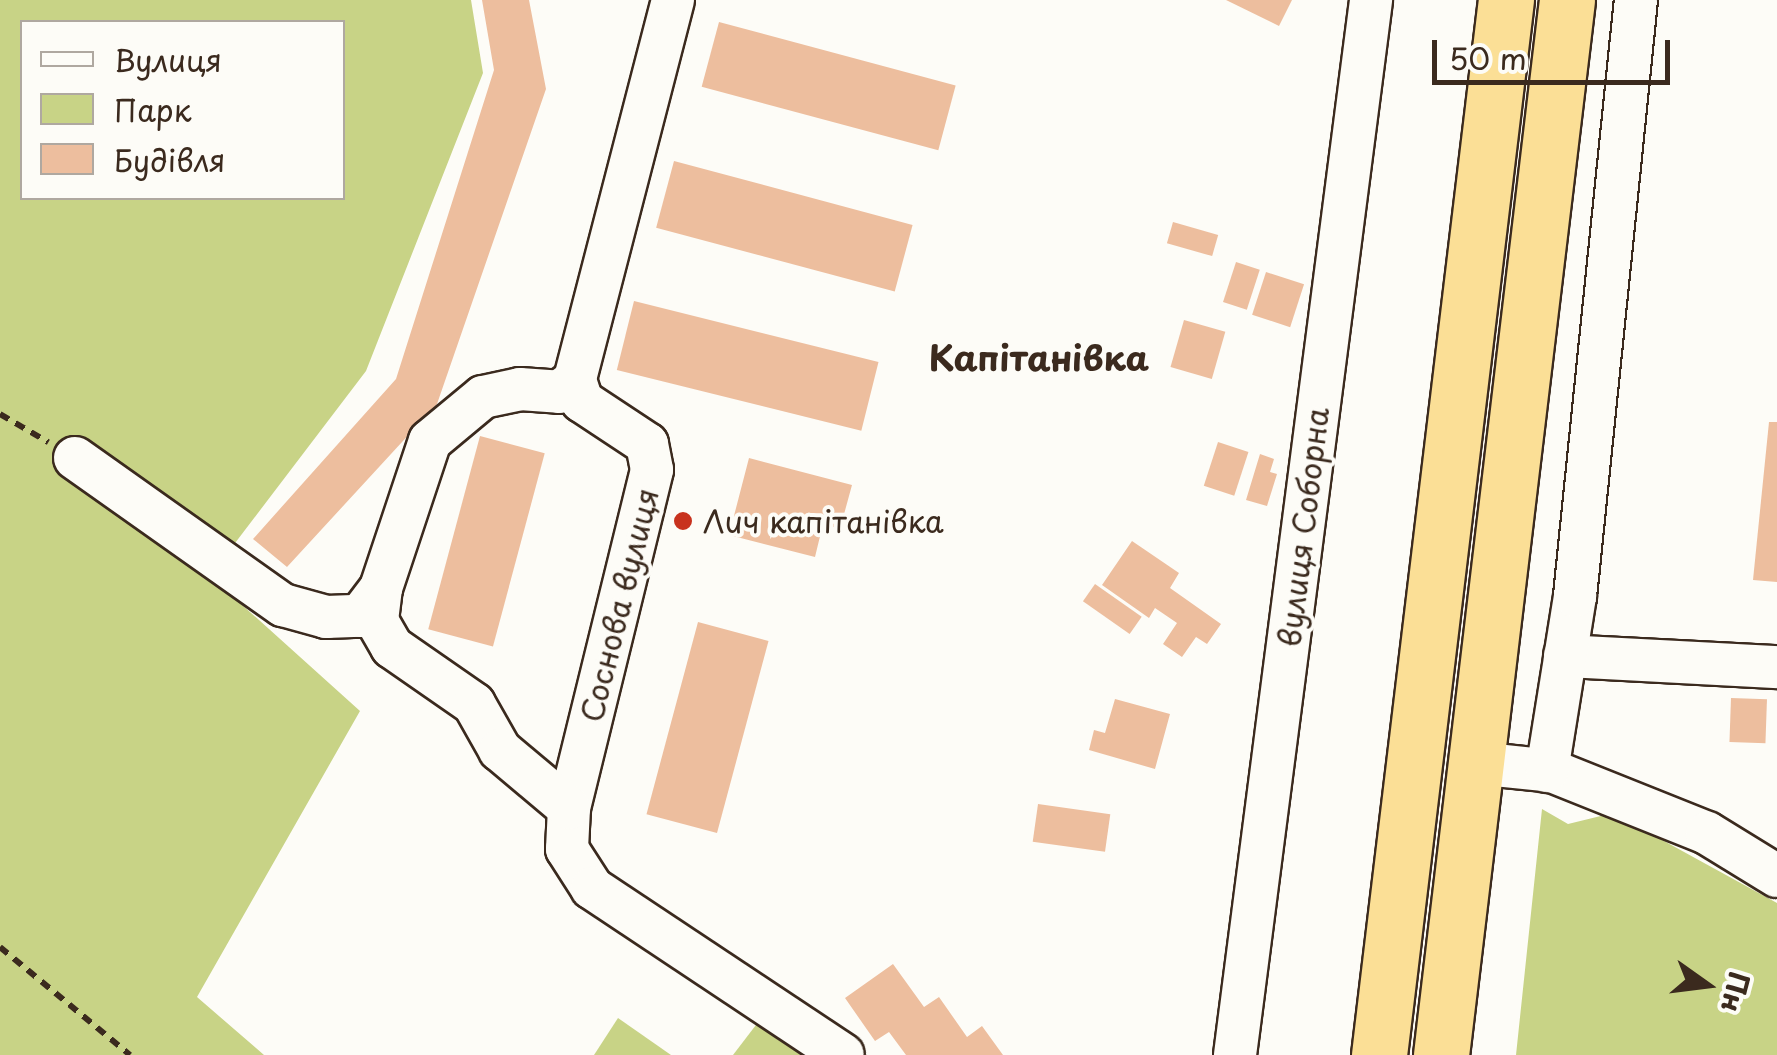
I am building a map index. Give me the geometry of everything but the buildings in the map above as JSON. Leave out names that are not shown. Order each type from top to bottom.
[{"type":"highway","points":[[1380,1055],[1506,0]]},
{"type":"highway","points":[[1441,1055],[1567,0]]},
{"type":"street","points":[[569,808],[500,750],[474,704],[392,648],[376,621],[381,588],[430,441],[483,397],[520,389],[560,392],[575,380],[674,0]]},
{"type":"street","name":"вулиця Соборна","points":[[1235,1055],[1371,0]]},
{"type":"street","points":[[1547,771],[1565,656],[1636,0]]},
{"type":"street","name":"Соснова вулиця","points":[[575,380],[582,401],[647,444],[652,470],[569,808],[567,849],[592,888],[843,1055]]},
{"type":"street","points":[[75,458],[283,605],[326,617],[360,616],[381,588]]},
{"type":"street","points":[[1565,656],[1777,667]]},
{"type":"street","points":[[1476,763],[1547,771],[1707,834],[1777,876]]},
{"type":"path","points":[[0,414],[75,458]]},
{"type":"path","points":[[0,946],[130,1055]]},
{"type":"green space","points":[[0,0],[471,0],[483,73],[366,371],[210,576],[360,711],[197,997],[264,1055],[0,1055]]},
{"type":"green space","points":[[1542,809],[1568,824],[1613,813],[1777,903],[1777,1055],[1516,1055]]},
{"type":"green space","points":[[618,1018],[671,1055],[594,1055]]},
{"type":"green space","points":[[759,1021],[812,1055],[733,1055]]},
{"type":"place","name":"Лич капітанівка","points":[[683,521]]},
{"type":"district","name":"Капітанівка","points":[[1039,357]]}]
